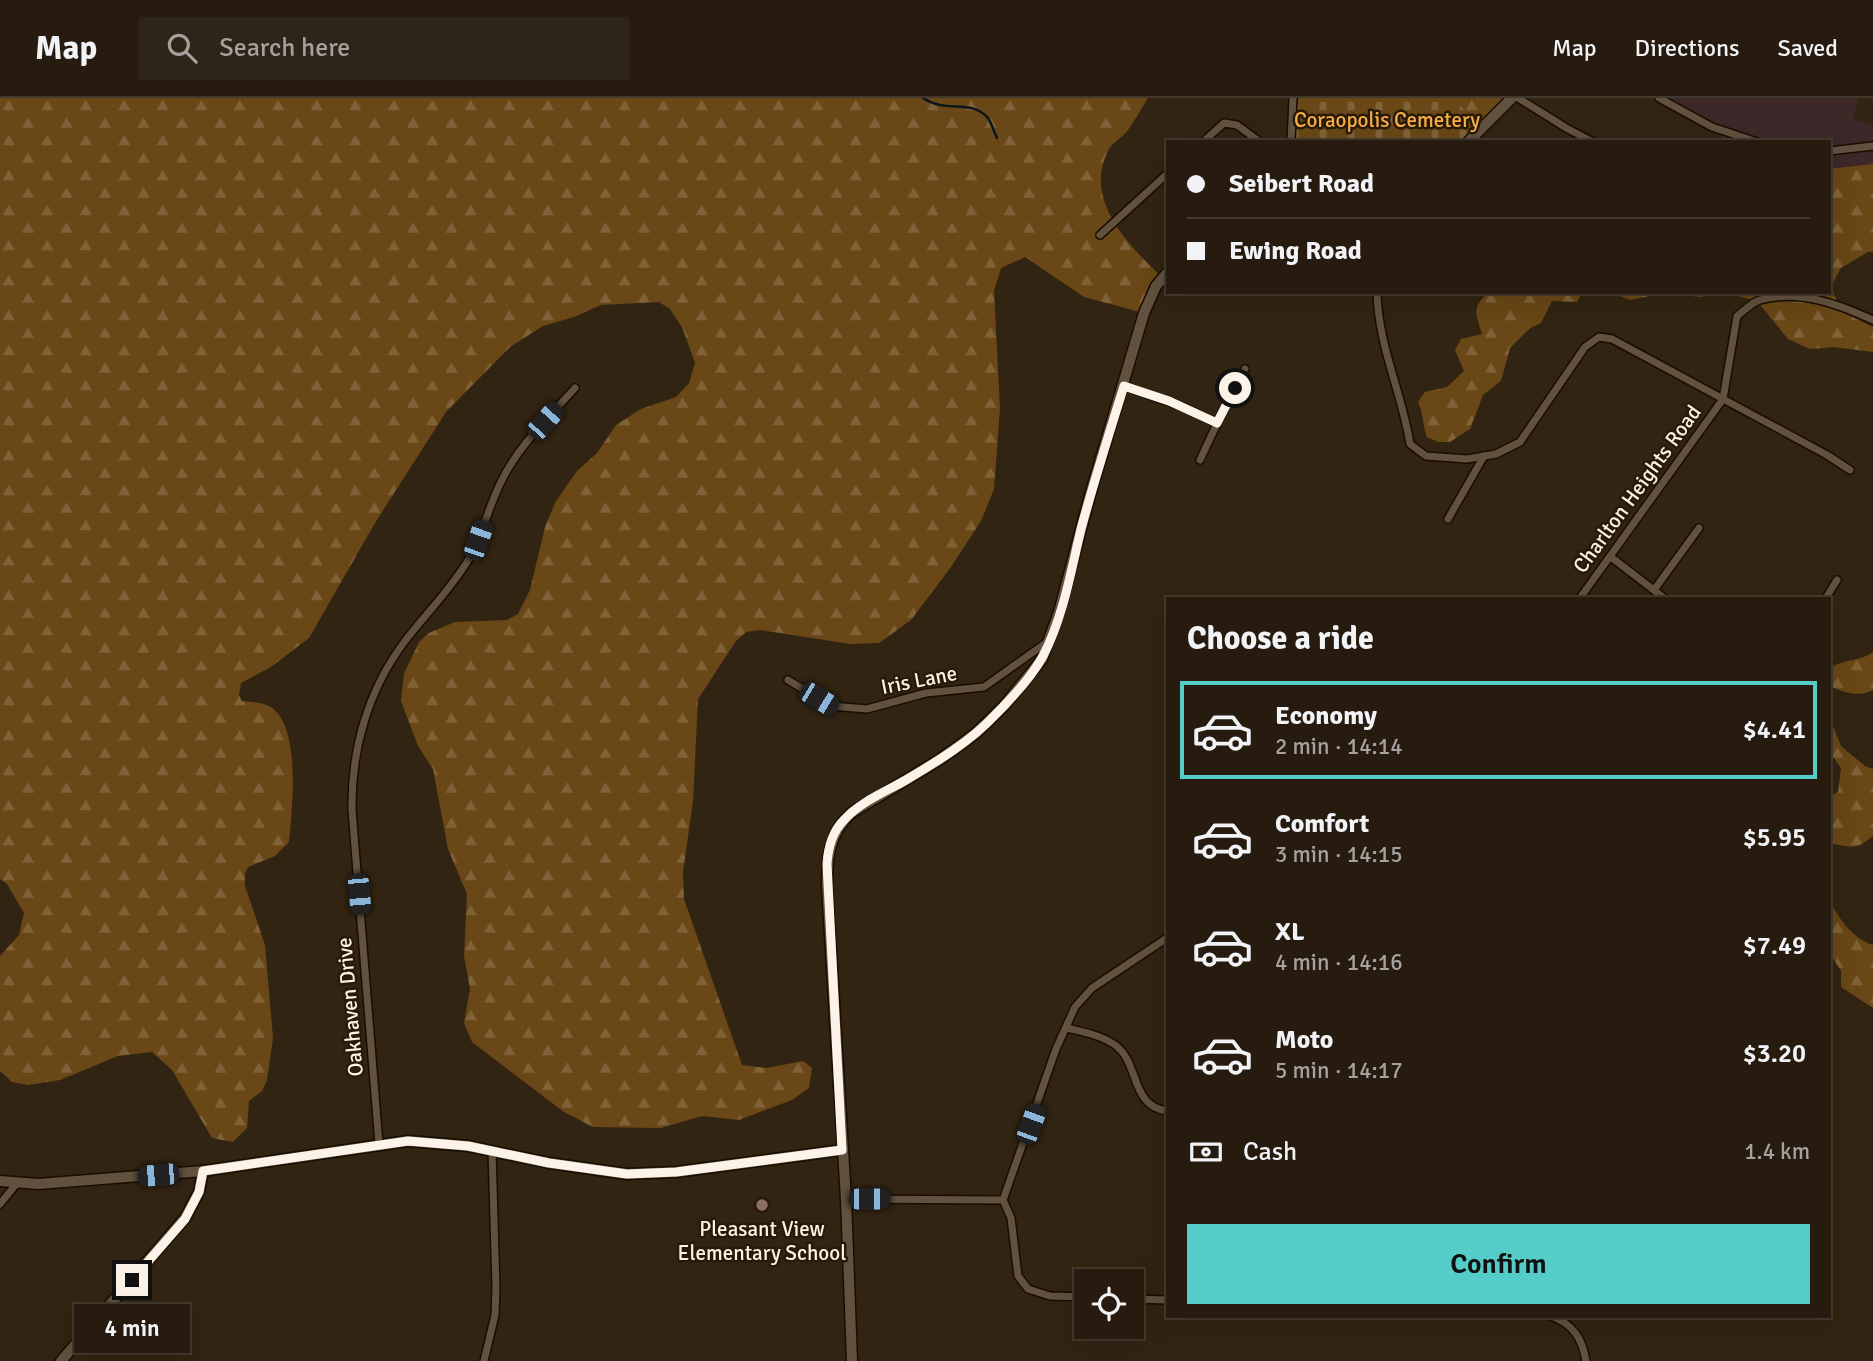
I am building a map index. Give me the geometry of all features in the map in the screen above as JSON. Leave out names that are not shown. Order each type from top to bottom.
[{"type":"street","points":[[1291,140],[1293,98]]},
{"type":"street","points":[[1470,140],[1512,98]]},
{"type":"street","points":[[1518,98],[1589,140]]},
{"type":"street","points":[[1659,98],[1712,127],[1750,140]]},
{"type":"street","points":[[1205,140],[1224,123],[1237,125],[1257,140]]},
{"type":"street","points":[[1831,151],[1873,146]]},
{"type":"street","points":[[1100,235],[1166,175]]},
{"type":"street","points":[[852,1361],[828,848],[842,822],[860,807],[939,760],[986,724],[1035,669],[1050,639],[1147,304],[1166,274]]},
{"type":"street","name":"Charlton Heights Road","points":[[1377,294],[1381,332],[1405,412],[1410,444],[1426,456],[1468,459],[1496,454],[1520,442],[1585,347],[1599,337],[1612,339],[1723,399],[1581,597]]},
{"type":"street","points":[[1850,470],[1723,399],[1737,316],[1757,300],[1817,298],[1873,320]]},
{"type":"street","points":[[1200,460],[1245,369]]},
{"type":"street","points":[[1124,386],[1169,401],[1217,423]]},
{"type":"street","name":"Oakhaven Drive","points":[[379,1144],[352,800],[352,774],[365,719],[386,669],[468,560],[501,482],[530,438],[575,388]]},
{"type":"street","points":[[1448,519],[1484,456]]},
{"type":"street","points":[[1654,590],[1699,528]]},
{"type":"street","points":[[1611,557],[1663,597]]},
{"type":"street","points":[[1827,597],[1837,580]]},
{"type":"street","name":"Iris Lane","points":[[788,680],[831,706],[867,709],[926,693],[984,687],[1050,639]]},
{"type":"street","points":[[1074,1297],[1049,1296],[1028,1289],[1017,1276],[1011,1219],[1003,1200],[1056,1049],[1075,1007],[1091,988],[1166,939]]},
{"type":"street","points":[[1067,1028],[1102,1038],[1117,1046],[1127,1060],[1140,1094],[1149,1105],[1166,1111]]},
{"type":"street","points":[[0,1181],[75,1182],[203,1171],[408,1141],[439,1142],[627,1174],[676,1172],[842,1150]]},
{"type":"street","points":[[484,1361],[495,1315],[492,1151]]},
{"type":"street","points":[[61,1361],[185,1219],[199,1192],[203,1171]]},
{"type":"street","points":[[0,1204],[17,1183]]},
{"type":"street","points":[[846,1199],[1003,1200]]},
{"type":"street","points":[[1144,1299],[1166,1300]]},
{"type":"street","points":[[1557,1318],[1565,1321],[1578,1334],[1586,1361]]},
{"type":"shaded area","points":[[1651,98],[1859,98],[1853,119],[1873,125],[1873,221],[1831,198],[1831,140],[1726,140]]},
{"type":"green space","points":[[0,98],[1148,98],[1128,130],[1109,149],[1102,168],[1101,186],[1113,221],[1136,252],[1163,278],[1144,313],[1084,297],[1025,257],[1001,268],[994,291],[1000,408],[994,489],[981,521],[951,567],[911,620],[879,643],[850,644],[761,630],[746,632],[736,641],[698,699],[693,801],[683,872],[684,899],[742,1065],[767,1068],[803,1061],[812,1068],[809,1088],[792,1100],[739,1120],[702,1116],[661,1128],[593,1127],[564,1112],[472,1042],[464,1023],[470,989],[464,956],[467,894],[448,849],[433,769],[418,746],[401,701],[404,674],[419,642],[429,633],[455,622],[507,620],[518,614],[530,590],[545,527],[556,501],[577,471],[597,453],[616,425],[641,409],[676,397],[689,383],[695,363],[682,327],[670,309],[659,302],[601,305],[543,326],[510,347],[446,412],[375,523],[309,638],[271,667],[241,683],[239,695],[242,701],[269,706],[279,716],[286,730],[291,749],[293,790],[289,842],[275,856],[248,867],[245,873],[245,886],[265,945],[273,1038],[267,1080],[262,1091],[249,1101],[247,1128],[233,1142],[212,1138],[172,1070],[152,1052],[118,1056],[60,1080],[28,1085],[12,1082],[0,1071],[0,956],[19,935],[24,913],[7,884],[0,879]]},
{"type":"green space","name":"Coraopolis Cemetery","points":[[1298,98],[1452,98],[1479,123],[1463,140],[1295,140]]},
{"type":"green space","points":[[1452,98],[1512,98],[1483,127]]},
{"type":"green space","points":[[1873,164],[1873,252],[1868,252],[1841,268],[1831,286],[1831,169]]},
{"type":"green space","points":[[1831,286],[1840,311],[1873,327],[1873,352],[1834,347],[1810,349],[1788,339],[1758,302],[1732,294],[1831,294]]},
{"type":"green space","points":[[1487,294],[1581,294],[1577,302],[1552,301],[1541,323],[1530,328],[1510,348],[1501,381],[1483,395],[1470,429],[1450,442],[1438,442],[1427,437],[1418,402],[1425,392],[1447,387],[1464,371],[1455,350],[1461,339],[1482,334],[1476,311],[1479,302]]},
{"type":"green space","points":[[1615,294],[1660,294],[1630,300]]},
{"type":"green space","points":[[1674,294],[1713,294],[1700,297]]},
{"type":"green space","points":[[1873,652],[1873,690],[1856,694],[1831,687],[1831,668]]},
{"type":"green space","points":[[1831,721],[1841,746],[1865,766],[1873,769],[1873,836],[1857,846],[1831,843],[1831,796],[1838,792],[1841,768],[1831,756]]},
{"type":"green space","points":[[1831,902],[1847,927],[1859,938],[1873,945],[1873,1008],[1841,987],[1841,971],[1831,955]]},
{"type":"waterway","points":[[923,98],[932,103],[966,107],[981,112],[988,118],[997,138]]},
{"type":"place","name":"Pleasant View Elementary School","points":[[762,1205]]},
{"type":"route","points":[[132,1280],[185,1219],[199,1192],[203,1171],[408,1141],[468,1146],[549,1163],[627,1174],[676,1172],[842,1150],[827,864],[828,848],[834,834],[851,813],[939,760],[975,734],[1004,706],[1035,669],[1046,650],[1059,612],[1091,492],[1124,386],[1169,401],[1217,423],[1235,388]]}]
